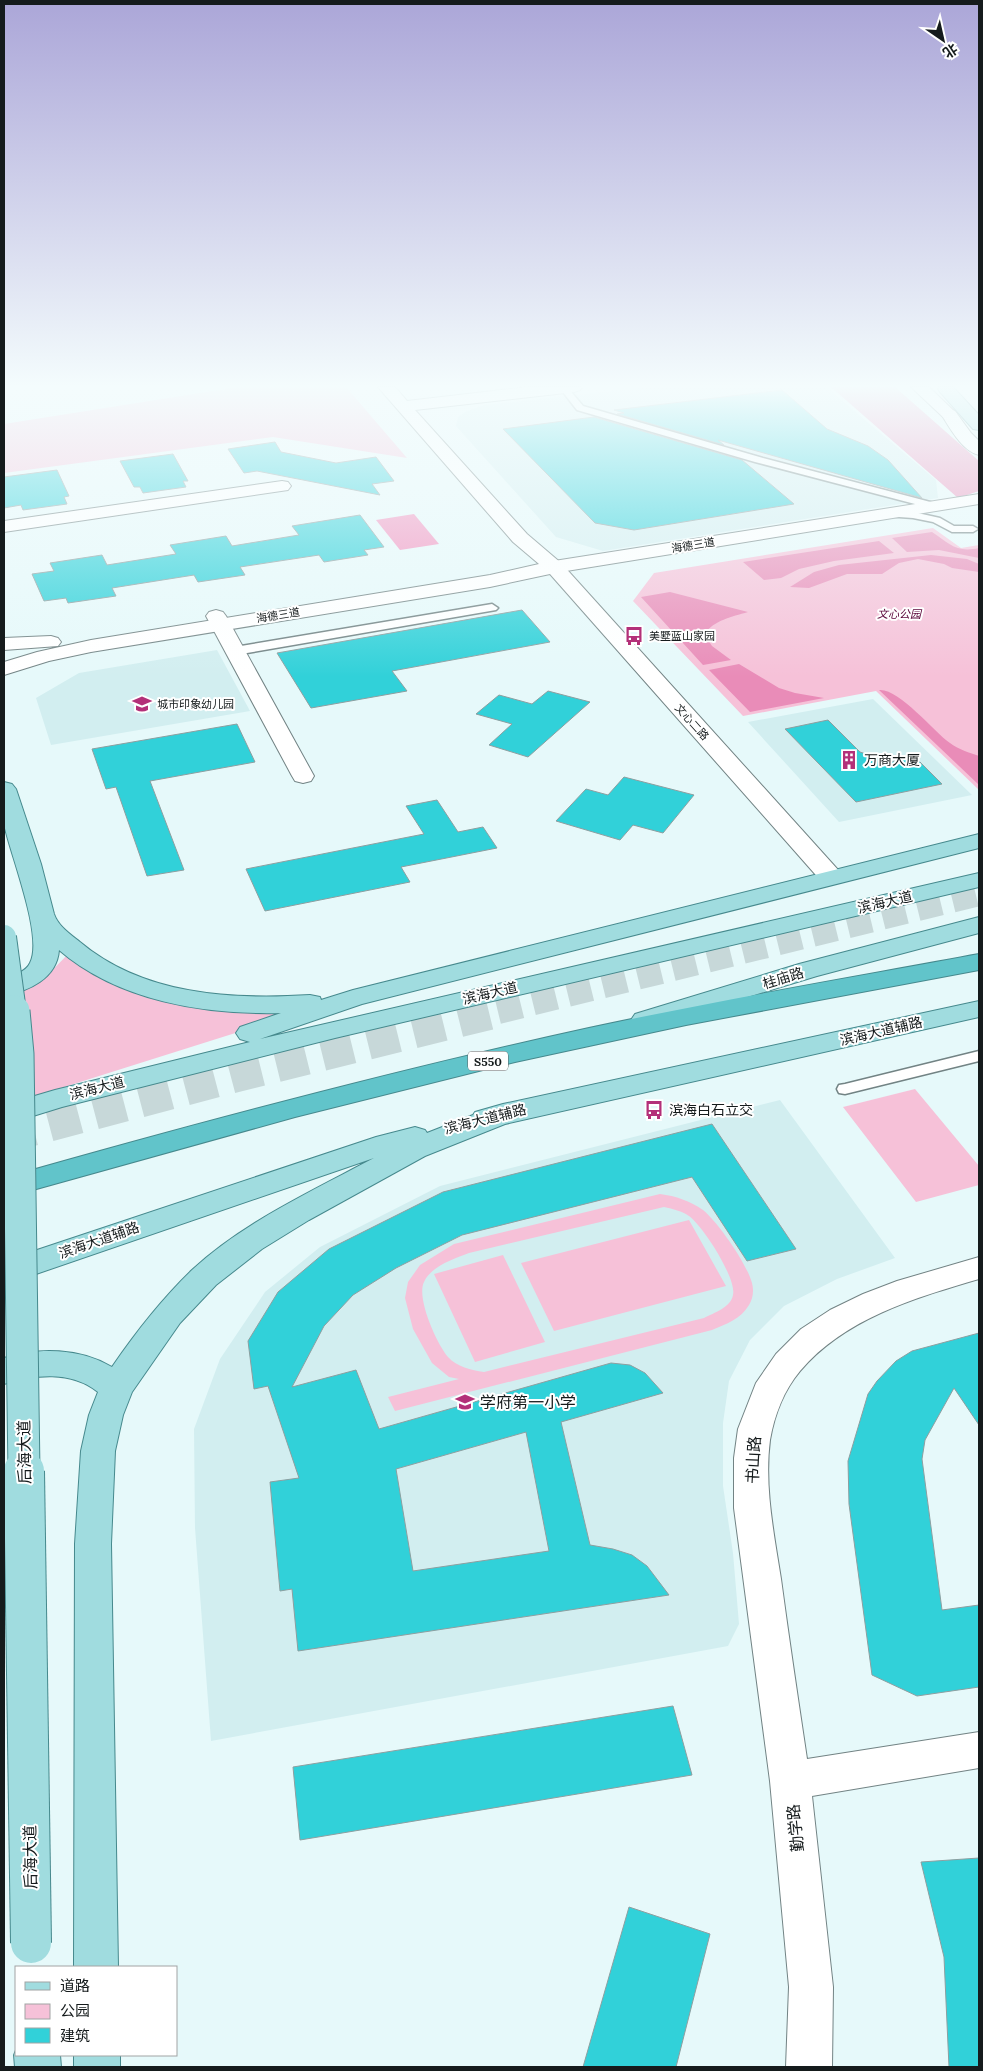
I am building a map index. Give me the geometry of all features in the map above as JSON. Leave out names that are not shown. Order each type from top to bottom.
[{"type":"highway","name":"S550","points":[[4,1188],[172,1140],[411,1079],[588,1037],[979,962]]},
{"type":"main road","points":[[4,788],[32,876],[43,920],[47,953],[44,964],[36,974],[23,982],[4,988]]},
{"type":"main road","points":[[55,1099],[353,998],[979,841]]},
{"type":"main road","name":"滨海大道","points":[[4,1115],[55,1099],[335,1029],[979,880]]},
{"type":"main road","points":[[43,920],[67,946],[94,965],[134,984],[186,998],[236,1006],[263,1006],[353,998]]},
{"type":"main road","name":"桂庙路","points":[[588,1037],[808,970],[979,925]]},
{"type":"main road","name":"后海大道","points":[[4,937],[18,1054],[32,1955]]},
{"type":"main road","name":"滨海大道辅路","points":[[4,1273],[376,1147],[502,1114],[979,1009]]},
{"type":"main road","points":[[96,1966],[94,1544],[98,1451],[106,1415],[116,1388],[142,1349],[169,1314],[205,1277],[251,1241],[298,1212],[415,1149],[502,1114]]},
{"type":"main road","points":[[4,1372],[36,1365],[61,1365],[82,1368],[102,1376],[116,1388]]},
{"type":"street","name":"文心二路","points":[[476,484],[520,538],[554,567],[831,877]]},
{"type":"street","points":[[4,527],[282,486]]},
{"type":"street","name":"海德三道","points":[[4,644],[34,643],[219,620],[490,581],[554,567],[979,499]]},
{"type":"street","name":"海德三道","points":[[4,669],[28,660],[68,650],[219,620]]},
{"type":"street","points":[[219,620],[303,776]]},
{"type":"street","name":"书山路","points":[[790,1780],[752,1508],[751,1466],[755,1429],[767,1394],[785,1366],[813,1336],[848,1314],[895,1294],[979,1268]]},
{"type":"street","points":[[790,1780],[979,1750]]},
{"type":"street","name":"勤学路","points":[[790,1780],[811,1987],[809,2067]]},
{"type":"lane","points":[[849,484],[934,506]]},
{"type":"lane","points":[[884,514],[913,515],[936,520],[952,529],[974,529]]},
{"type":"lane","points":[[236,651],[492,608]]},
{"type":"lane","points":[[845,1089],[979,1056]]},
{"type":"shaded area","points":[[508,484],[936,484],[938,498],[603,551],[556,537]]},
{"type":"shaded area","points":[[942,484],[979,484],[979,491],[958,498]]},
{"type":"shaded area","points":[[414,514],[439,544],[400,550],[376,520]]},
{"type":"shaded area","points":[[932,532],[949,544],[959,548],[979,548],[979,558],[939,550],[907,552],[892,538]]},
{"type":"shaded area","points":[[879,541],[894,553],[834,561],[799,569],[781,578],[764,580],[743,562]]},
{"type":"shaded area","points":[[931,555],[967,559],[979,564],[979,572],[952,568],[944,564],[918,559],[899,563],[882,574],[847,574],[809,588],[790,587],[814,572],[839,565]]},
{"type":"shaded area","points":[[670,592],[748,612],[718,622],[704,634],[712,646],[731,660],[703,665],[641,597]]},
{"type":"shaded area","name":"城市印象幼儿园","points":[[217,650],[250,711],[51,745],[36,698],[79,673]]},
{"type":"shaded area","points":[[739,664],[779,688],[824,698],[750,712],[709,670]]},
{"type":"shaded area","points":[[879,690],[887,691],[906,703],[953,745],[979,756],[979,785]]},
{"type":"shaded area","points":[[873,699],[972,795],[839,822],[748,722]]},
{"type":"shaded area","name":"学府第一小学","points":[[780,1100],[895,1258],[837,1279],[784,1306],[750,1340],[729,1381],[723,1423],[723,1486],[733,1553],[739,1624],[728,1646],[211,1741],[195,1528],[194,1429],[220,1359],[265,1292],[320,1247],[440,1186]]},
{"type":"green space","name":"文心公园","points":[[933,528],[961,548],[979,545],[979,790],[876,691],[743,716],[633,601],[654,573]]},
{"type":"green space","points":[[67,955],[235,1012],[296,1014],[4,1106],[7,996],[34,985],[53,970]]},
{"type":"green space","points":[[915,1089],[979,1166],[979,1185],[916,1202],[843,1107]]},
{"type":"green space","points":[[660,1194],[666,1195],[683,1199],[703,1210],[709,1216],[731,1244],[744,1265],[752,1283],[753,1294],[750,1303],[742,1314],[712,1330],[395,1411],[388,1397],[459,1379],[449,1377],[432,1363],[413,1329],[405,1298],[408,1282],[420,1265],[454,1244]],"holes":[[[664,1207],[677,1210],[689,1216],[702,1230],[718,1253],[733,1287],[732,1299],[721,1309],[704,1318],[484,1372],[460,1366],[443,1351],[429,1321],[422,1289],[427,1276],[437,1267],[469,1253]]]},
{"type":"green space","points":[[689,1220],[726,1286],[554,1331],[521,1263]]},
{"type":"green space","points":[[503,1255],[545,1342],[475,1362],[434,1274]]},
{"type":"building","points":[[4,484],[63,484],[69,496],[64,497],[67,504],[23,510],[21,505],[4,508]]},
{"type":"building","points":[[132,484],[184,484],[186,487],[143,493],[140,487],[134,487]]},
{"type":"building","points":[[322,484],[375,484],[372,484],[380,495]]},
{"type":"building","points":[[556,484],[770,484],[794,504],[634,530],[595,523]]},
{"type":"building","points":[[872,484],[909,484],[922,498]]},
{"type":"building","points":[[360,515],[384,547],[364,550],[368,555],[324,562],[319,555],[240,567],[245,575],[198,582],[194,575],[112,588],[116,596],[68,603],[66,598],[44,601],[32,574],[54,571],[50,563],[102,555],[107,565],[176,554],[170,545],[226,536],[232,546],[299,535],[292,526]]},
{"type":"building","points":[[522,610],[550,642],[392,671],[407,691],[311,708],[277,653]]},
{"type":"building","points":[[548,691],[590,702],[528,757],[489,745],[512,724],[476,714],[499,695],[532,704]]},
{"type":"building","name":"万商大厦","points":[[828,720],[860,752],[890,762],[915,757],[942,784],[856,802],[785,729]]},
{"type":"building","points":[[237,724],[255,762],[150,781],[184,870],[147,876],[116,787],[106,789],[92,749]]},
{"type":"building","points":[[624,777],[694,795],[663,833],[633,825],[620,840],[556,821],[586,789],[608,795]]},
{"type":"building","points":[[437,800],[458,832],[483,827],[497,848],[401,867],[410,882],[265,911],[246,869],[424,834],[406,806]]},
{"type":"building","points":[[712,1124],[796,1249],[747,1261],[692,1177],[462,1235],[396,1268],[353,1295],[324,1326],[292,1387],[356,1370],[379,1429],[611,1363],[630,1365],[645,1373],[663,1393],[561,1422],[590,1545],[632,1555],[647,1566],[669,1595],[298,1651],[292,1589],[280,1591],[270,1482],[299,1478],[268,1386],[254,1389],[248,1341],[278,1292],[329,1249],[443,1192]],"holes":[[[526,1432],[549,1551],[413,1571],[396,1469]]]},
{"type":"building","points":[[979,1333],[979,1425],[954,1388],[925,1440],[922,1459],[942,1610],[979,1605],[979,1687],[917,1696],[872,1675],[849,1504],[848,1461],[868,1394],[877,1381],[896,1361],[912,1351]]},
{"type":"building","points":[[673,1706],[692,1775],[300,1840],[293,1767]]},
{"type":"building","points":[[979,1858],[979,2067],[949,2067],[944,1957],[921,1862]]},
{"type":"building","points":[[629,1907],[710,1934],[676,2067],[583,2067]]},
{"type":"tunnel","points":[[498,1012],[979,894]]},
{"type":"tunnel","points":[[4,1138],[235,1077],[503,1011]]},
{"type":"place","name":"美墅蓝山家园","points":[[634,636]]},
{"type":"place","name":"城市印象幼儿园","points":[[142,704]]},
{"type":"place","name":"万商大厦","points":[[849,760]]},
{"type":"place","name":"滨海白石立交","points":[[654,1110]]},
{"type":"place","name":"学府第一小学","points":[[465,1402]]}]
